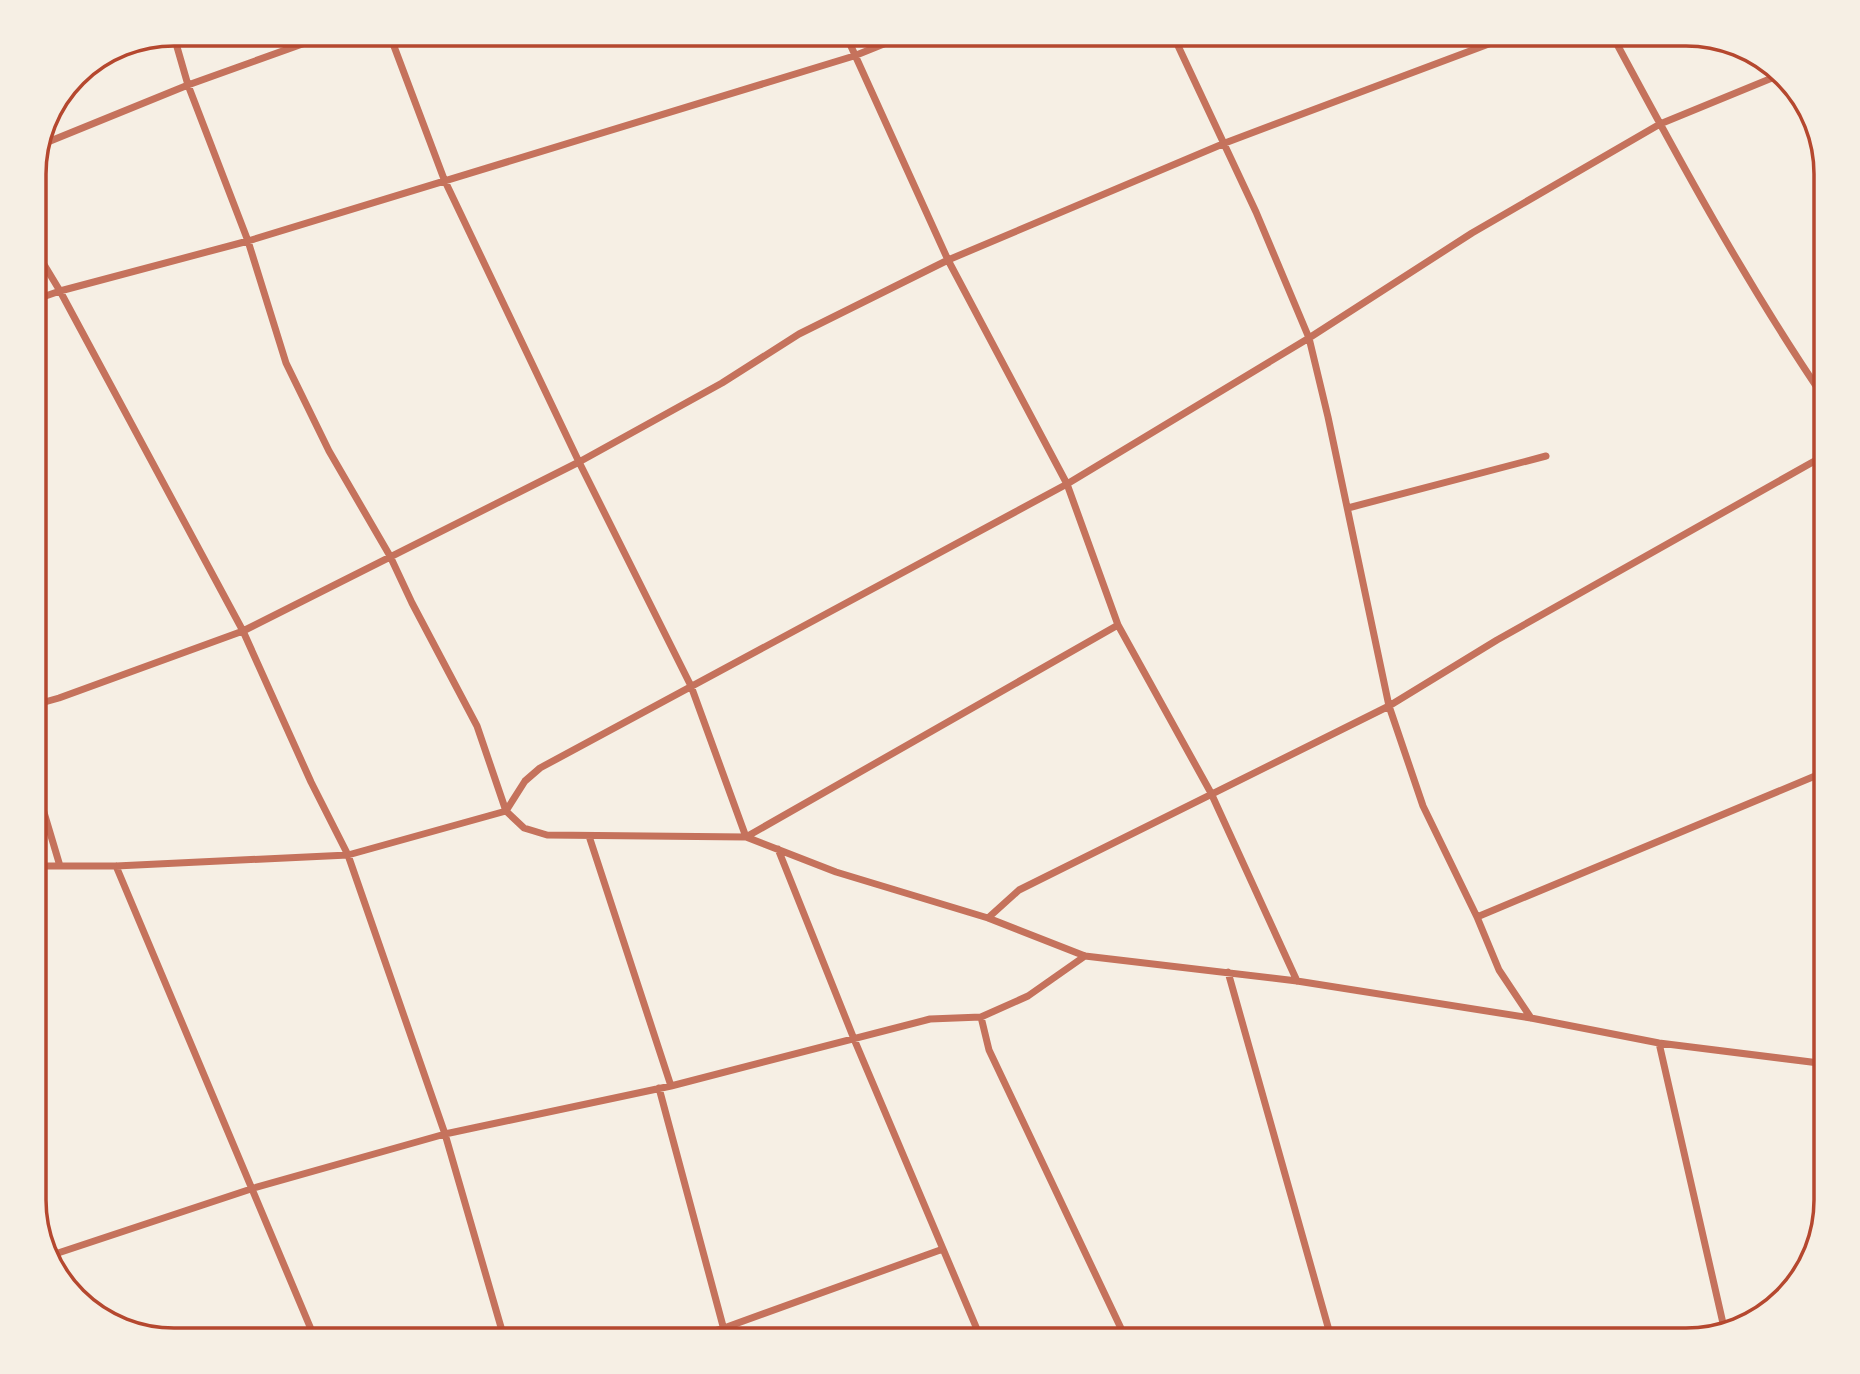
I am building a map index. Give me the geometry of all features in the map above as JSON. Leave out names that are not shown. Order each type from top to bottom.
[{"type":"street","points":[[177,46],[188,85],[248,241],[286,363],[329,451],[390,556],[477,726],[506,811],[524,828],[547,835],[746,837],[836,872],[989,918],[1086,956],[1297,981],[1531,1018],[1659,1043],[1814,1062]]},
{"type":"street","points":[[50,141],[188,85],[297,46]]},
{"type":"street","points":[[394,46],[444,179],[579,463],[691,686],[746,837]]},
{"type":"street","points":[[850,46],[948,260],[1067,484],[1118,625],[1211,793],[1297,981]]},
{"type":"street","points":[[46,296],[248,241],[877,46]]},
{"type":"street","points":[[1178,46],[1224,143],[1309,338],[1389,706],[1423,806],[1478,917],[1499,970],[1531,1018]]},
{"type":"street","points":[[46,702],[243,631],[579,463],[722,383],[799,334],[948,260],[1224,143],[1483,46]]},
{"type":"street","points":[[1618,46],[1660,124],[1792,351],[1814,383]]},
{"type":"street","points":[[46,866],[116,866],[348,855],[506,811],[525,781],[540,768],[1067,484],[1309,338],[1472,233],[1660,124],[1771,78]]},
{"type":"street","points":[[46,268],[243,631],[311,782],[348,855],[445,1134],[501,1328]]},
{"type":"street","points":[[1348,508],[1546,456]]},
{"type":"street","points":[[989,918],[1019,890],[1389,706],[1497,640],[1814,461]]},
{"type":"street","points":[[746,837],[1118,625]]},
{"type":"street","points":[[1478,917],[1814,776]]},
{"type":"street","points":[[46,819],[60,866]]},
{"type":"street","points":[[589,836],[671,1086]]},
{"type":"street","points":[[778,849],[854,1039],[976,1328]]},
{"type":"street","points":[[116,866],[311,1328]]},
{"type":"street","points":[[57,1253],[254,1188],[445,1134],[671,1086],[930,1019],[981,1017],[1028,996],[1086,956]]},
{"type":"street","points":[[1228,972],[1328,1328]]},
{"type":"street","points":[[981,1017],[989,1050],[1122,1328]]},
{"type":"street","points":[[1659,1043],[1723,1323]]},
{"type":"street","points":[[659,1088],[724,1328],[943,1249]]}]
